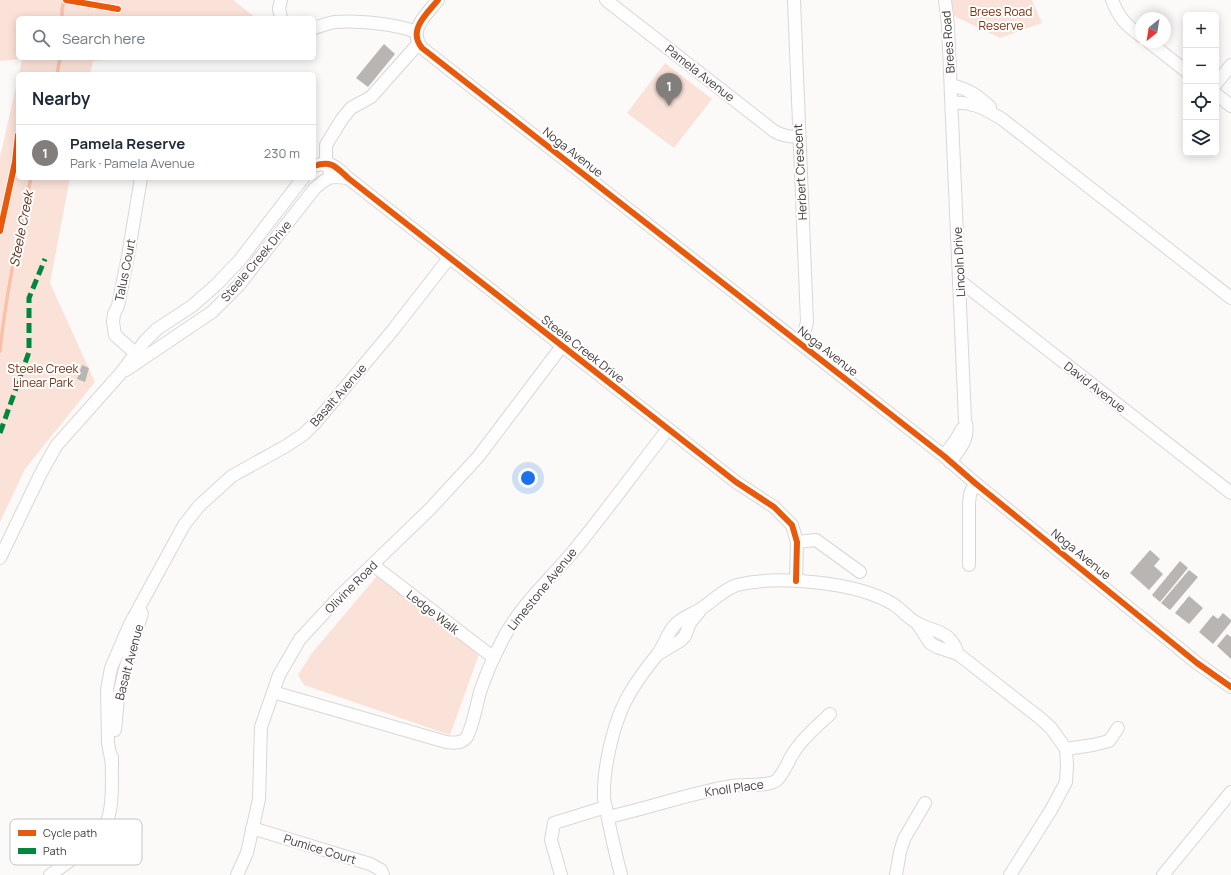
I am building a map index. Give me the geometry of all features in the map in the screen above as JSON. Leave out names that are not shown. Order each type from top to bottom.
[{"type":"street","points":[[281,0],[279,9],[281,16]]},
{"type":"street","points":[[348,178],[332,176],[326,163],[326,145],[342,119],[351,108],[372,98],[417,38],[416,28],[438,0]]},
{"type":"street","name":"Pamela Avenue","points":[[606,0],[774,131],[789,137],[799,137]]},
{"type":"street","name":"Herbert Crescent","points":[[794,0],[807,322],[799,342]]},
{"type":"street","name":"Brees Road","points":[[945,0],[951,85]]},
{"type":"street","points":[[1112,0],[1117,13],[1123,21],[1135,31]]},
{"type":"street","points":[[316,28],[341,22],[380,24],[405,28],[417,38]]},
{"type":"street","name":"Noga Avenue","points":[[417,38],[440,63],[799,342],[947,459],[1197,662],[1231,687]]},
{"type":"street","points":[[1157,48],[1183,69]]},
{"type":"street","points":[[1219,80],[1231,65]]},
{"type":"street","points":[[951,85],[964,88],[975,94],[1002,119],[1231,298]]},
{"type":"street","name":"Lincoln Drive","points":[[947,459],[965,440],[967,432],[965,420],[951,85]]},
{"type":"street","points":[[1219,96],[1231,106]]},
{"type":"street","points":[[952,104],[962,102],[974,104],[985,108],[1002,119]]},
{"type":"street","points":[[316,166],[326,163]]},
{"type":"street","name":"Steele Creek Drive","points":[[326,163],[335,166],[449,258],[736,482],[774,507],[792,525],[797,542],[796,581]]},
{"type":"street","name":"Steele Creek Drive","points":[[120,374],[212,312],[239,285],[315,188],[324,180],[332,176]]},
{"type":"street","name":"Talus Court","points":[[135,353],[115,335],[113,322],[126,270],[141,180]]},
{"type":"street","name":"Steele Creek Drive","points":[[0,558],[41,473],[56,446],[120,374],[144,341],[157,330],[192,306],[215,286],[239,261],[301,180]]},
{"type":"street","name":"Basalt Avenue","points":[[108,819],[112,794],[112,764],[118,699],[124,673],[152,585],[184,526],[199,506],[232,476],[286,446],[304,434],[316,422],[393,330],[449,258]]},
{"type":"street","name":"David Avenue","points":[[960,281],[1231,493]]},
{"type":"street","name":"Olivine Road","points":[[237,875],[247,853],[259,799],[261,727],[279,675],[300,639],[340,596],[430,509],[478,457],[562,346]]},
{"type":"street","name":"Limestone Avenue","points":[[273,692],[455,744],[465,739],[469,732],[480,690],[504,636],[520,613],[598,521],[668,429]]},
{"type":"street","points":[[969,566],[969,503],[970,494],[975,483]]},
{"type":"street","points":[[797,542],[816,540],[860,572]]},
{"type":"street","name":"Ledge Walk","points":[[373,565],[494,658]]},
{"type":"street","points":[[622,875],[612,841],[604,799],[606,765],[616,724],[630,692],[658,654],[675,624],[736,586],[758,582],[796,581],[828,584],[868,593],[893,604],[917,623],[936,629],[946,635],[956,646],[958,654],[1051,728],[1066,749],[1066,782],[1051,810],[1010,875]]},
{"type":"street","name":"Knoll Place","points":[[561,875],[551,840],[554,823],[607,812],[640,810],[718,788],[742,784],[767,784],[773,782],[778,779],[789,758],[797,747],[830,714]]},
{"type":"street","points":[[1066,749],[1109,741],[1118,728]]},
{"type":"street","points":[[1163,875],[1231,792]]},
{"type":"street","points":[[896,875],[904,839],[925,803]]},
{"type":"street","name":"Pumice Court","points":[[252,828],[364,862],[381,870],[383,875]]},
{"type":"street","name":"Basalt Avenue","points":[[50,875],[64,865]]},
{"type":"green space","points":[[0,0],[233,0],[253,16],[16,16],[16,60],[0,61]]},
{"type":"green space","name":"Brees Road Reserve","points":[[950,0],[1032,0],[1042,23],[1000,38],[954,16]]},
{"type":"green space","points":[[22,60],[108,60],[93,61],[90,72],[19,72]]},
{"type":"green space","points":[[665,63],[712,99],[674,148],[627,113]]},
{"type":"green space","name":"Steele Creek Linear Park","points":[[16,87],[16,180],[70,180],[50,283],[95,382],[25,469],[0,522],[0,157]]},
{"type":"green space","points":[[382,570],[482,646],[450,735],[304,685],[298,675],[312,653]]},
{"type":"building","points":[[384,44],[395,54],[368,87],[356,78]]},
{"type":"building","points":[[82,365],[89,368],[85,382],[77,379]]},
{"type":"building","points":[[1150,550],[1160,559],[1154,566],[1163,574],[1149,590],[1130,573]]},
{"type":"building","points":[[1180,561],[1188,568],[1160,602],[1152,595]]},
{"type":"building","points":[[1189,570],[1198,577],[1170,610],[1161,603]]},
{"type":"building","points":[[1189,596],[1203,608],[1189,624],[1175,613]]},
{"type":"building","points":[[1223,613],[1231,620],[1231,622],[1213,644],[1199,632],[1213,615],[1218,619]]},
{"type":"building","points":[[1227,634],[1231,637],[1231,659],[1217,646]]},
{"type":"waterway","name":"Steele Creek","points":[[62,16],[64,0]]},
{"type":"waterway","name":"Steele Creek","points":[[57,72],[60,60]]},
{"type":"waterway","name":"Steele Creek","points":[[0,351],[13,264],[31,180]]},
{"type":"marked path","points":[[0,433],[29,352],[29,298],[45,259]]},
{"type":"cycle path","points":[[66,0],[118,9]]},
{"type":"cycle path","points":[[438,0],[420,22],[417,35],[418,41],[422,48],[944,456],[975,483],[1197,663],[1231,687]]},
{"type":"cycle path","points":[[0,231],[16,153]]},
{"type":"cycle path","points":[[316,165],[330,164],[337,168],[736,482],[774,507],[792,525],[797,542],[796,581]]},
{"type":"place","name":"Pamela Reserve","points":[[669,106]]}]
